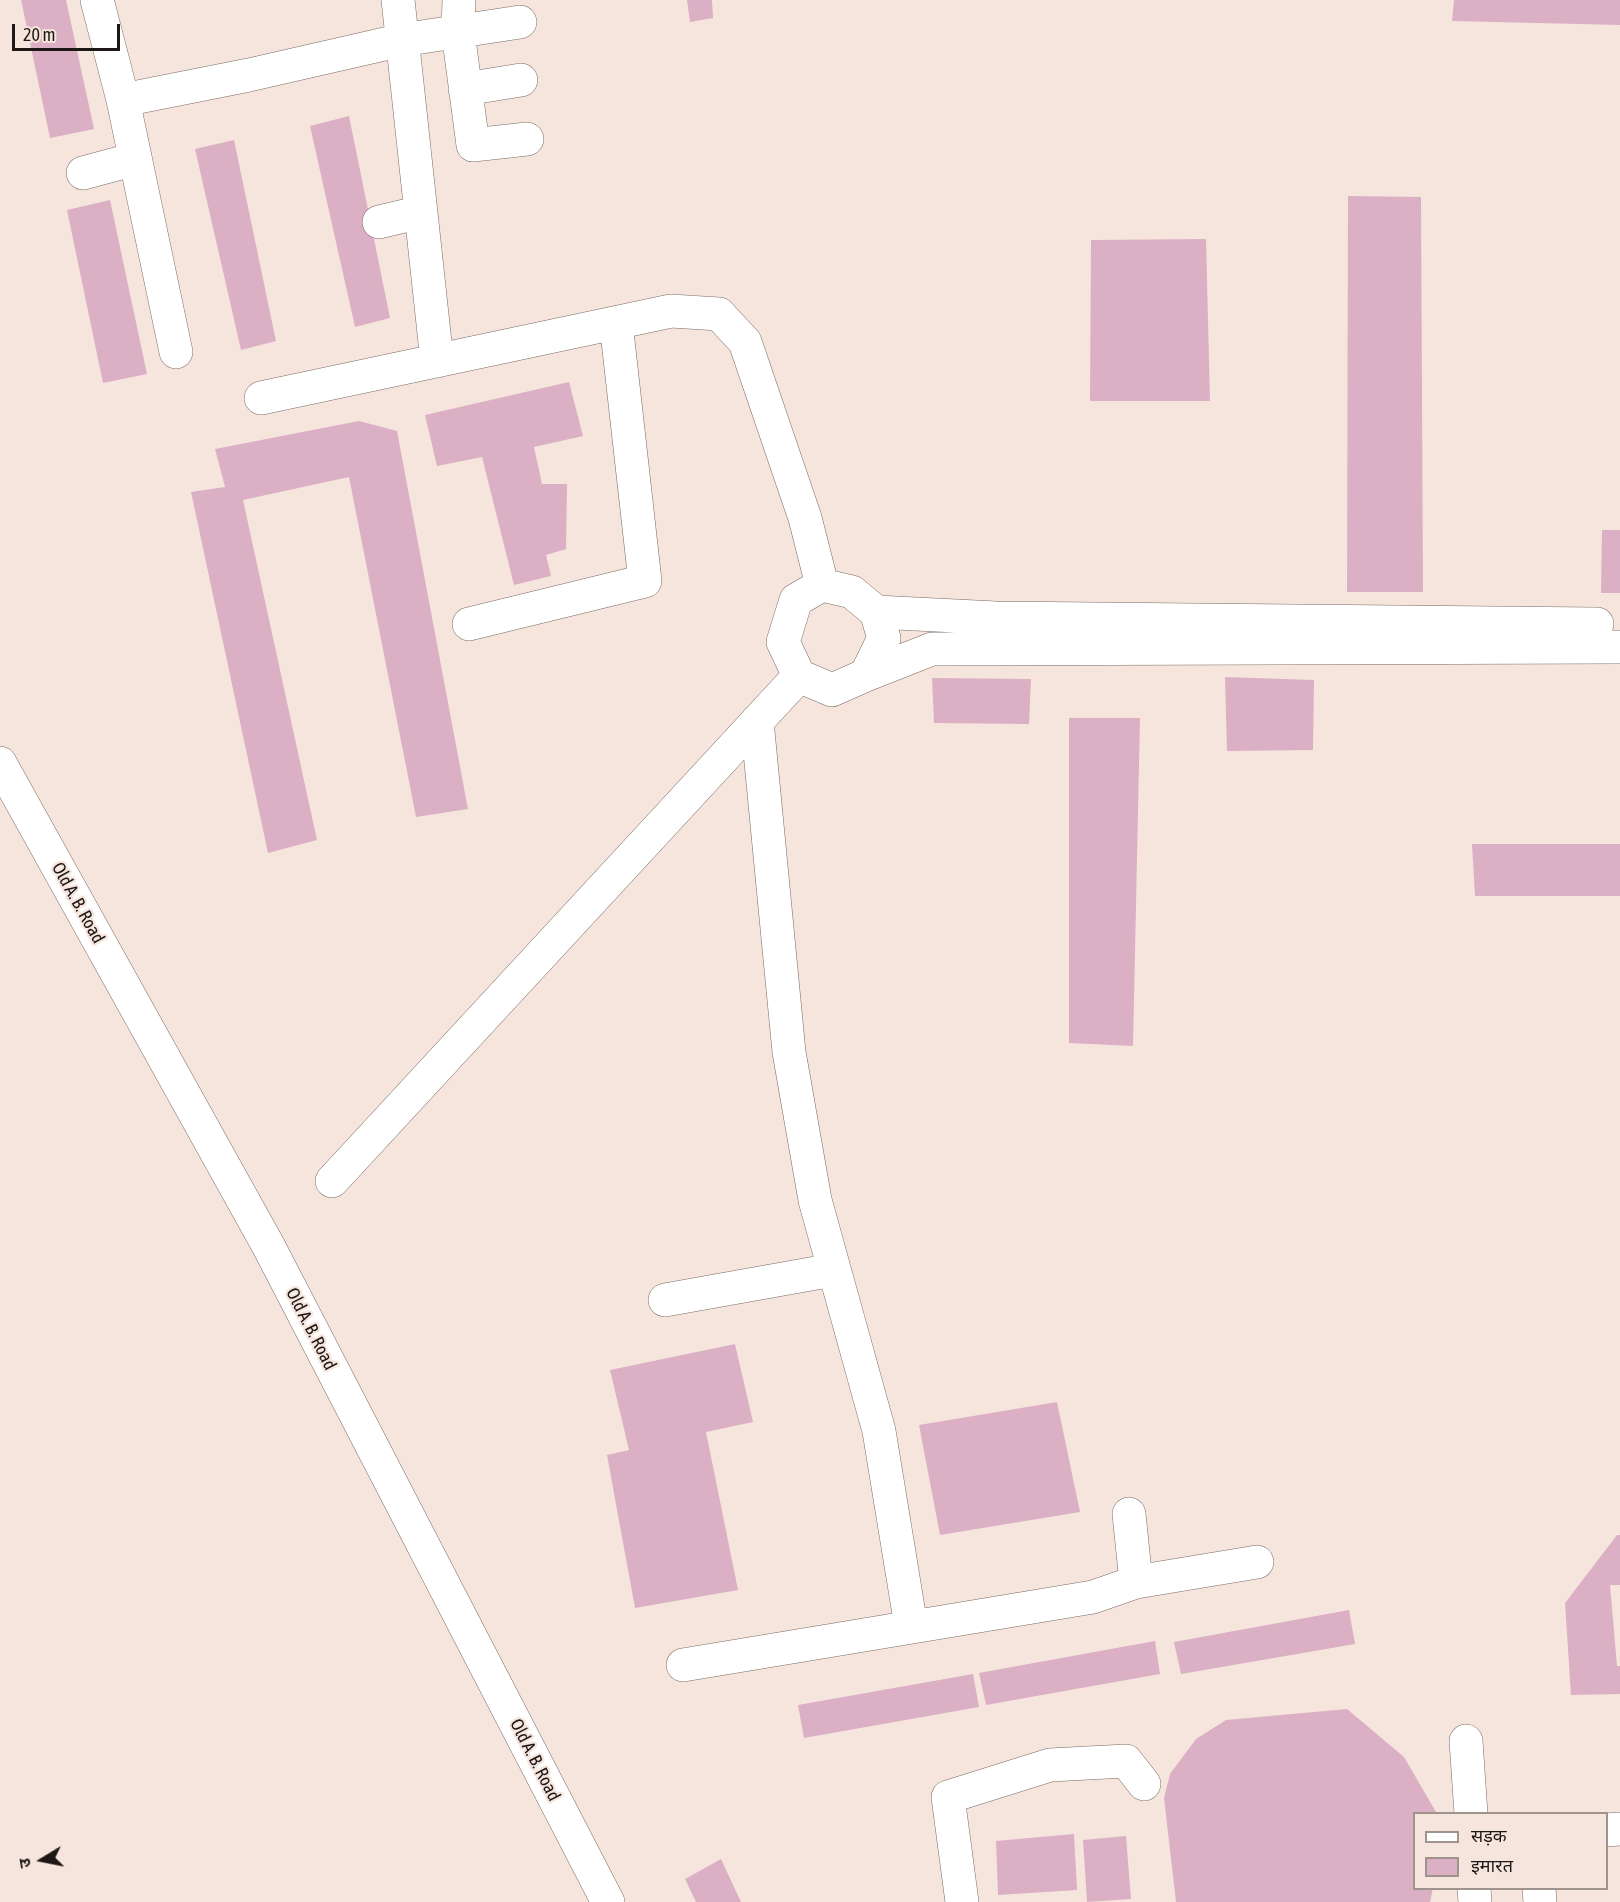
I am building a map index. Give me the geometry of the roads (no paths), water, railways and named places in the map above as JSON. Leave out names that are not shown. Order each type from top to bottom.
[{"type":"street","points":[[97,0],[123,100],[176,351]]},
{"type":"street","points":[[398,0],[437,361]]},
{"type":"street","points":[[123,100],[261,73],[402,40],[459,16],[520,22]]},
{"type":"street","points":[[459,16],[465,89],[473,145],[527,139]]},
{"type":"street","points":[[465,89],[521,80]]},
{"type":"street","points":[[83,173],[135,159]]},
{"type":"street","points":[[379,222],[421,212]]},
{"type":"street","points":[[261,398],[671,311],[719,314],[745,342],[805,518],[822,585]]},
{"type":"street","points":[[469,624],[645,581],[616,323]]},
{"type":"street","points":[[866,675],[884,638],[876,612],[852,592],[822,585],[796,600],[783,642],[799,676],[832,690],[932,650],[1620,647]]},
{"type":"street","points":[[876,612],[996,618],[1620,625]]},
{"type":"street","points":[[332,1181],[799,676]]},
{"type":"street","points":[[757,721],[789,1052],[814,1200],[879,1431],[911,1626]]},
{"type":"street","name":"Old A. B. Road","points":[[0,763],[269,1247],[608,1902]]},
{"type":"street","points":[[665,1300],[833,1270]]},
{"type":"street","points":[[1129,1514],[1136,1582]]},
{"type":"street","points":[[683,1665],[1093,1597],[1136,1582],[1257,1562]]},
{"type":"street","points":[[1466,1741],[1471,1812]]},
{"type":"street","points":[[962,1902],[948,1797],[1050,1766],[1126,1761],[1144,1784]]}]
